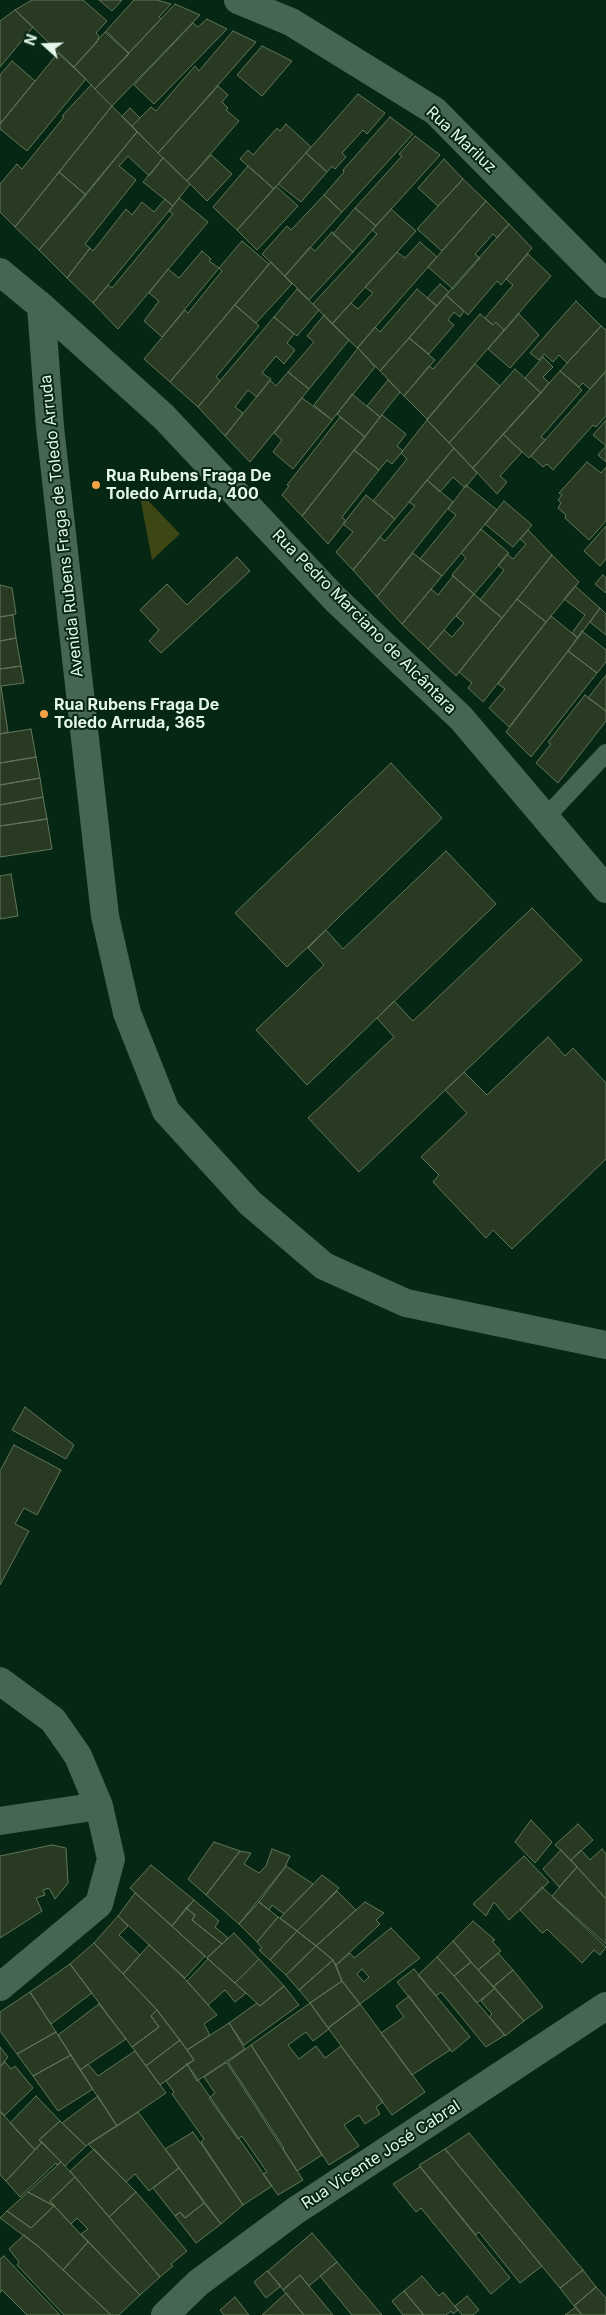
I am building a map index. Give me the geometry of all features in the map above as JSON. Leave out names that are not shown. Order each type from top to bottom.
[{"type":"street","name":"Rua Mariluz","points":[[238,0],[291,22],[435,111],[606,284]]},
{"type":"street","points":[[0,272],[41,306]]},
{"type":"street","name":"Rua Pedro Marciano de Alcântara","points":[[41,306],[164,417],[335,599],[461,718],[606,890]]},
{"type":"street","name":"Avenida Rubens Fraga de Toledo Arruda","points":[[41,306],[51,436],[105,916],[127,1013],[166,1111],[250,1203],[324,1266],[406,1303],[606,1345]]},
{"type":"street","points":[[0,1681],[53,1720],[78,1756],[99,1806],[111,1859],[99,1904],[0,1986]]},
{"type":"street","points":[[0,1821],[99,1806]]},
{"type":"street","name":"Rua Vicente José Cabral","points":[[165,2315],[198,2283],[295,2211],[606,2006]]},
{"type":"lane","points":[[546,817],[606,753]]},
{"type":"green space","points":[[139,491],[180,534],[152,560]]},
{"type":"building","points":[[32,0],[83,0],[107,21],[96,33],[99,36],[97,42],[74,67],[15,10]]},
{"type":"building","points":[[99,0],[122,0],[112,11]]},
{"type":"building","points":[[134,0],[157,0],[171,4],[159,17],[161,19],[129,53],[106,31]]},
{"type":"building","points":[[175,4],[200,15],[112,106],[95,89]]},
{"type":"building","points":[[15,10],[33,27],[0,67],[0,21]]},
{"type":"building","points":[[207,19],[227,29],[154,104],[134,85],[193,23],[198,27]]},
{"type":"building","points":[[233,31],[256,42],[158,153],[132,126],[151,107],[156,111],[195,66],[199,71]]},
{"type":"building","points":[[105,32],[129,54],[95,89],[74,67]]},
{"type":"building","points":[[262,46],[292,61],[262,96],[237,75]]},
{"type":"building","points":[[58,53],[86,79],[27,151],[0,129],[0,124]]},
{"type":"building","points":[[12,61],[35,81],[0,124],[0,75]]},
{"type":"building","points":[[91,85],[112,106],[15,227],[0,212],[0,184],[17,164],[22,169],[64,117],[62,116]]},
{"type":"building","points":[[218,86],[228,95],[222,102],[228,108],[226,110],[239,121],[187,181],[158,153]]},
{"type":"building","points":[[358,94],[385,113],[367,134],[363,130],[342,153],[346,157],[335,169],[332,166],[327,172],[306,153]]},
{"type":"building","points":[[112,106],[137,132],[86,195],[59,172]]},
{"type":"building","points":[[130,108],[140,118],[132,126],[122,116]]},
{"type":"building","points":[[390,117],[413,134],[342,212],[324,195],[344,172],[343,170]]},
{"type":"building","points":[[286,124],[311,147],[274,189],[240,159],[248,150],[253,155],[277,128],[280,131]]},
{"type":"building","points":[[137,132],[163,158],[149,176],[128,156],[119,166],[136,180],[85,244],[90,248],[67,278],[39,250]]},
{"type":"building","points":[[415,136],[440,155],[376,226],[355,208],[402,156],[399,154]]},
{"type":"building","points":[[306,153],[327,172],[301,202],[278,184]]},
{"type":"building","points":[[211,155],[232,174],[207,201],[187,181]]},
{"type":"building","points":[[163,158],[190,184],[173,206],[143,182]]},
{"type":"building","points":[[444,159],[463,179],[438,206],[418,188]]},
{"type":"building","points":[[248,166],[274,189],[237,230],[213,207]]},
{"type":"building","points":[[59,172],[86,195],[39,250],[15,227]]},
{"type":"building","points":[[463,179],[486,201],[442,251],[417,229]]},
{"type":"building","points":[[276,186],[298,206],[257,250],[237,230]]},
{"type":"building","points":[[324,195],[342,212],[285,276],[262,254],[287,226],[291,230]]},
{"type":"building","points":[[179,198],[208,222],[118,329],[93,303],[108,285],[112,288],[173,214],[169,211]]},
{"type":"building","points":[[165,199],[173,206],[93,303],[67,278],[90,248],[93,251],[126,209],[132,215],[142,202],[154,212]]},
{"type":"building","points":[[486,201],[509,224],[497,238],[493,234],[475,254],[480,258],[453,289],[428,267]]},
{"type":"building","points":[[355,208],[376,226],[353,252],[333,234]]},
{"type":"building","points":[[391,209],[416,231],[332,324],[313,304],[377,234],[372,230]]},
{"type":"building","points":[[509,224],[532,248],[501,285],[497,281],[468,315],[446,295]]},
{"type":"building","points":[[332,232],[353,252],[309,300],[285,276],[310,247],[315,251]]},
{"type":"building","points":[[242,241],[269,264],[170,382],[144,359],[185,310],[188,313],[222,271],[219,268]]},
{"type":"building","points":[[420,242],[437,257],[357,348],[332,324],[351,303],[358,309],[373,293],[365,287],[397,252],[405,258]]},
{"type":"building","points":[[202,251],[211,259],[209,261],[219,268],[162,337],[144,321],[159,301],[149,293],[168,269],[179,278]]},
{"type":"building","points":[[528,254],[551,276],[504,330],[496,322],[493,325],[485,318],[513,285],[506,279]]},
{"type":"building","points":[[271,262],[292,284],[256,323],[235,305]]},
{"type":"building","points":[[440,284],[449,292],[437,306],[427,298]]},
{"type":"building","points":[[297,289],[319,310],[297,336],[274,317]]},
{"type":"building","points":[[417,289],[437,306],[380,371],[358,348],[375,327],[380,332]]},
{"type":"building","points":[[446,295],[464,311],[460,317],[454,312],[448,320],[454,325],[429,354],[409,338]]},
{"type":"building","points":[[576,301],[601,326],[567,363],[559,355],[553,362],[544,354],[539,360],[530,353]]},
{"type":"building","points":[[235,305],[259,326],[216,377],[220,381],[198,407],[170,382]]},
{"type":"building","points":[[480,314],[493,325],[496,322],[504,330],[427,419],[404,396],[429,366],[433,369]]},
{"type":"building","points":[[519,314],[539,335],[510,368],[488,349]]},
{"type":"building","points":[[324,315],[349,340],[309,389],[288,372],[314,342],[307,336]]},
{"type":"building","points":[[274,317],[294,334],[287,343],[295,350],[284,364],[276,356],[262,373],[271,379],[257,397],[248,390],[235,407],[243,413],[225,436],[198,407]]},
{"type":"building","points":[[601,326],[606,330],[606,371],[590,389],[583,383],[579,387],[560,371]]},
{"type":"building","points":[[409,338],[435,360],[404,396],[380,371]]},
{"type":"building","points":[[358,348],[375,367],[332,420],[314,405]]},
{"type":"building","points":[[543,357],[553,367],[543,377],[549,383],[541,393],[525,378]]},
{"type":"building","points":[[475,364],[500,386],[449,443],[427,420]]},
{"type":"building","points":[[515,369],[541,393],[473,468],[449,443]]},
{"type":"building","points":[[560,371],[582,390],[541,437],[545,440],[529,458],[503,434]]},
{"type":"building","points":[[606,371],[606,416],[596,427],[593,425],[553,470],[547,464],[543,467],[531,456]]},
{"type":"building","points":[[288,372],[309,389],[250,462],[225,436],[270,380],[276,386]]},
{"type":"building","points":[[388,380],[400,392],[380,417],[367,406]]},
{"type":"building","points":[[352,394],[380,417],[365,437],[337,414]]},
{"type":"building","points":[[302,398],[332,420],[293,469],[273,452],[282,440],[274,433]]},
{"type":"building","points":[[382,415],[406,434],[397,446],[403,451],[392,464],[387,460],[379,470],[354,450]]},
{"type":"building","points":[[340,417],[365,437],[302,516],[282,495],[289,486],[287,485]]},
{"type":"building","points":[[427,420],[454,448],[395,519],[373,501],[407,459],[401,453]]},
{"type":"building","points":[[606,420],[606,446],[593,435]]},
{"type":"building","points":[[503,434],[522,452],[500,476],[507,482],[497,494],[473,468]]},
{"type":"building","points":[[606,446],[606,462],[598,455]]},
{"type":"building","points":[[454,448],[477,473],[465,488],[453,477],[440,492],[427,480]]},
{"type":"building","points":[[354,450],[379,470],[342,517],[346,521],[328,544],[302,516]]},
{"type":"building","points":[[587,462],[601,473],[606,467],[606,521],[589,540],[565,518],[566,515],[558,508],[561,503],[558,500],[562,495],[559,493]]},
{"type":"building","points":[[427,480],[453,502],[377,597],[353,570],[380,537],[385,541],[415,506],[409,502]]},
{"type":"building","points":[[466,485],[497,510],[442,576],[420,559],[456,515],[448,509]]},
{"type":"building","points":[[366,495],[395,519],[353,570],[336,552],[353,532],[343,524]]},
{"type":"building","points":[[504,501],[532,525],[513,547],[485,524]]},
{"type":"building","points":[[606,526],[606,559],[600,566],[584,551]]},
{"type":"building","points":[[481,529],[509,553],[474,594],[452,575],[466,558],[461,553]]},
{"type":"building","points":[[528,530],[552,555],[502,618],[480,600],[504,570],[498,565],[507,554],[513,559],[526,544],[520,539]]},
{"type":"building","points":[[413,553],[442,576],[402,624],[377,597]]},
{"type":"building","points":[[552,555],[579,582],[546,622],[517,599]]},
{"type":"building","points":[[237,557],[250,571],[161,653],[149,641],[159,630],[140,610],[167,584],[187,605]]},
{"type":"building","points":[[603,575],[606,578],[606,593],[595,584]]},
{"type":"building","points":[[453,576],[474,594],[428,649],[402,624],[431,589],[438,595]]},
{"type":"building","points":[[0,585],[12,588],[16,614],[0,617]]},
{"type":"building","points":[[575,586],[600,608],[578,638],[572,633],[585,615],[564,599]]},
{"type":"building","points":[[474,594],[502,618],[456,676],[428,649],[444,630],[452,637],[464,623],[456,616]]},
{"type":"building","points":[[517,599],[546,622],[483,702],[468,688],[472,683],[459,672]]},
{"type":"building","points":[[600,608],[606,614],[606,635],[590,622]]},
{"type":"building","points":[[13,615],[16,638],[0,641],[0,617]]},
{"type":"building","points":[[551,616],[578,638],[509,727],[489,708],[505,689],[498,684]]},
{"type":"building","points":[[582,631],[606,650],[606,662],[597,673],[568,651]]},
{"type":"building","points":[[16,638],[21,666],[0,669],[0,641]]},
{"type":"building","points":[[568,651],[597,673],[531,757],[506,732]]},
{"type":"building","points":[[21,666],[24,683],[1,686],[8,732],[0,734],[0,669]]},
{"type":"building","points":[[606,675],[606,711],[588,698]]},
{"type":"building","points":[[585,695],[606,711],[606,721],[558,783],[536,763],[551,744],[548,742]]},
{"type":"building","points":[[31,729],[36,757],[0,763],[0,734]]},
{"type":"building","points":[[36,757],[40,778],[0,785],[0,763]]},
{"type":"building","points":[[391,763],[442,818],[287,967],[235,913]]},
{"type":"building","points":[[40,778],[43,797],[0,805],[0,785]]},
{"type":"building","points":[[43,797],[47,819],[0,826],[0,805]]},
{"type":"building","points":[[47,819],[52,849],[0,857],[0,826]]},
{"type":"building","points":[[446,851],[496,904],[307,1085],[256,1030],[324,965],[308,948],[326,930],[343,949]]},
{"type":"building","points":[[11,874],[18,916],[0,919],[0,876]]},
{"type":"building","points":[[532,908],[582,960],[359,1172],[308,1118],[394,1037],[377,1018],[394,1001],[413,1021]]},
{"type":"building","points":[[548,1037],[565,1056],[573,1048],[606,1083],[606,1159],[512,1249],[493,1230],[486,1238],[433,1182],[439,1175],[421,1157],[467,1113],[445,1090],[464,1072],[487,1095]]},
{"type":"building","points":[[25,1407],[74,1445],[66,1459],[12,1430]]},
{"type":"building","points":[[14,1445],[61,1470],[37,1515],[24,1508],[15,1524],[29,1531],[0,1585],[0,1471]]},
{"type":"building","points":[[531,1820],[552,1842],[535,1863],[515,1842]]},
{"type":"building","points":[[578,1824],[593,1840],[571,1860],[555,1845]]},
{"type":"building","points":[[214,1842],[240,1851],[206,1895],[188,1879]]},
{"type":"building","points":[[52,1845],[66,1848],[68,1883],[55,1899],[49,1888],[43,1890],[45,1895],[36,1898],[42,1911],[0,1938],[0,1856]]},
{"type":"building","points":[[272,1849],[290,1856],[285,1867],[239,1924],[206,1895],[240,1851],[251,1853],[244,1864],[259,1873],[266,1866]]},
{"type":"building","points":[[602,1849],[606,1854],[606,1899],[571,1860],[581,1850],[590,1860]]},
{"type":"building","points":[[561,1850],[577,1867],[559,1887],[543,1869]]},
{"type":"building","points":[[524,1856],[549,1882],[509,1920],[494,1902],[486,1916],[473,1904]]},
{"type":"building","points":[[151,1865],[194,1900],[172,1926],[130,1888]]},
{"type":"building","points":[[286,1866],[313,1884],[284,1914],[272,1905],[269,1910],[259,1902]]},
{"type":"building","points":[[577,1867],[606,1899],[606,1944],[552,1896]]},
{"type":"building","points":[[322,1875],[339,1888],[297,1931],[280,1918]]},
{"type":"building","points":[[542,1887],[606,1947],[600,1955],[594,1950],[582,1963],[547,1929],[543,1933],[540,1931],[520,1910]]},
{"type":"building","points":[[337,1891],[356,1910],[316,1946],[297,1931]]},
{"type":"building","points":[[135,1893],[205,1956],[185,1978],[118,1916]]},
{"type":"building","points":[[194,1900],[219,1921],[215,1927],[228,1938],[222,1944],[192,1920],[195,1915],[186,1908]]},
{"type":"building","points":[[259,1902],[278,1917],[257,1942],[239,1924]]},
{"type":"building","points":[[365,1902],[384,1913],[376,1920],[380,1924],[336,1965],[333,1960],[316,1946]]},
{"type":"building","points":[[186,1908],[195,1915],[192,1920],[222,1944],[207,1958],[172,1926]]},
{"type":"building","points":[[118,1916],[128,1926],[119,1935],[140,1955],[123,1974],[94,1943]]},
{"type":"building","points":[[278,1917],[297,1931],[270,1960],[259,1950],[262,1948],[257,1942]]},
{"type":"building","points":[[473,1921],[495,1940],[492,1941],[501,1951],[478,1970],[453,1941]]},
{"type":"building","points":[[391,1928],[420,1958],[360,2004],[342,1981],[336,1965],[350,1953],[354,1958]],"holes":[[[362,1969],[369,1977],[364,1982],[357,1974]]]},
{"type":"building","points":[[297,1931],[316,1946],[286,1975],[270,1960]]},
{"type":"building","points":[[234,1933],[259,1959],[235,1983],[207,1958]]},
{"type":"building","points":[[453,1941],[471,1962],[454,1976],[437,1957]]},
{"type":"building","points":[[94,1943],[157,2010],[151,2016],[159,2027],[132,2047],[70,1964]]},
{"type":"building","points":[[149,1945],[184,1978],[217,2015],[204,2024],[210,2035],[187,2050],[157,2010],[123,1974]]},
{"type":"building","points":[[316,1946],[333,1960],[299,1990],[286,1975]]},
{"type":"building","points":[[498,1953],[513,1970],[493,1987],[478,1970]]},
{"type":"building","points":[[437,1957],[505,2035],[486,2047],[441,1992],[436,1996],[418,1975]]},
{"type":"building","points":[[208,1959],[246,1993],[235,2002],[225,1990],[208,2005],[187,1981]]},
{"type":"building","points":[[259,1959],[284,1986],[260,2006],[235,1983]]},
{"type":"building","points":[[333,1960],[342,1981],[310,2003],[299,1990]]},
{"type":"building","points":[[471,1962],[495,1988],[477,2003],[454,1976]]},
{"type":"building","points":[[70,1964],[92,1993],[51,2024],[30,1992]]},
{"type":"building","points":[[414,1969],[470,2037],[452,2052],[397,1982]]},
{"type":"building","points":[[513,1970],[543,2007],[524,2021],[493,1987]]},
{"type":"building","points":[[342,1981],[360,2004],[328,2028],[310,2003]]},
{"type":"building","points":[[284,1986],[299,2005],[244,2045],[229,2023],[257,2003],[260,2006]]},
{"type":"building","points":[[495,1988],[524,2021],[505,2036],[489,2017],[492,2014],[481,2001]]},
{"type":"building","points":[[30,1992],[56,2032],[17,2054],[0,2031],[0,2012]]},
{"type":"building","points":[[409,1996],[450,2050],[412,2075],[381,2033],[404,2017],[396,2006]]},
{"type":"building","points":[[310,2003],[329,2029],[313,2041],[306,2032],[288,2045],[299,2059],[316,2046],[325,2058],[341,2046],[383,2102],[376,2107],[380,2114],[365,2124],[359,2115],[344,2125],[359,2146],[329,2165],[251,2045]]},
{"type":"building","points":[[99,2004],[126,2039],[80,2070],[58,2035]]},
{"type":"building","points":[[360,2004],[425,2092],[392,2115],[328,2028]]},
{"type":"building","points":[[157,2010],[180,2040],[146,2066],[132,2047],[159,2027],[151,2016]]},
{"type":"building","points":[[229,2023],[245,2049],[197,2081],[187,2064],[194,2060],[187,2050]]},
{"type":"building","points":[[56,2032],[71,2055],[33,2076],[17,2054]]},
{"type":"building","points":[[180,2040],[194,2060],[160,2085],[146,2066]]},
{"type":"building","points":[[251,2045],[322,2155],[297,2171],[228,2062]]},
{"type":"building","points":[[0,2047],[8,2057],[0,2067]]},
{"type":"building","points":[[135,2051],[166,2093],[117,2126],[80,2070],[88,2064],[98,2076]]},
{"type":"building","points":[[71,2055],[93,2089],[58,2111],[33,2076]]},
{"type":"building","points":[[5,2062],[11,2069],[15,2066],[33,2088],[4,2116],[0,2111],[0,2067]]},
{"type":"building","points":[[227,2063],[303,2180],[278,2195],[263,2174],[267,2172],[242,2136],[238,2139],[209,2098],[215,2093],[204,2077]]},
{"type":"building","points":[[187,2064],[272,2186],[243,2205],[201,2142],[204,2139],[172,2094],[174,2092],[166,2081]]},
{"type":"building","points":[[36,2096],[60,2121],[39,2140],[42,2142],[35,2150],[10,2123]]},
{"type":"building","points":[[98,2096],[117,2126],[86,2146],[62,2123]]},
{"type":"building","points":[[0,2111],[35,2150],[6,2181],[0,2175]]},
{"type":"building","points":[[138,2112],[179,2168],[149,2191],[135,2174],[126,2182],[88,2144]]},
{"type":"building","points":[[60,2121],[86,2146],[65,2166],[39,2140]]},
{"type":"building","points":[[193,2132],[243,2205],[221,2224],[165,2149]]},
{"type":"building","points":[[469,2133],[583,2270],[560,2288],[445,2149]]},
{"type":"building","points":[[42,2142],[61,2162],[57,2165],[56,2163],[20,2197],[6,2181]]},
{"type":"building","points":[[94,2149],[136,2192],[109,2217],[70,2171]]},
{"type":"building","points":[[445,2149],[542,2266],[520,2283],[479,2232],[476,2235],[419,2165]]},
{"type":"building","points":[[61,2162],[75,2177],[50,2201],[54,2206],[28,2192]]},
{"type":"building","points":[[420,2167],[510,2278],[491,2294],[421,2208],[416,2212],[393,2184]]},
{"type":"building","points":[[179,2168],[204,2203],[185,2218],[180,2212],[175,2216],[153,2188]]},
{"type":"building","points":[[75,2177],[160,2277],[140,2295],[81,2234],[88,2229],[77,2218],[71,2224],[50,2201]]},
{"type":"building","points":[[28,2192],[54,2206],[31,2228],[7,2211]]},
{"type":"building","points":[[136,2192],[187,2251],[171,2264],[173,2266],[160,2277],[109,2217]]},
{"type":"building","points":[[204,2203],[221,2224],[196,2243],[175,2216],[180,2212],[185,2218]]},
{"type":"building","points":[[54,2206],[88,2242],[63,2270],[39,2247],[0,2218],[7,2211],[31,2228]]},
{"type":"building","points":[[312,2233],[337,2262],[309,2286],[300,2275],[283,2290],[268,2271]]},
{"type":"building","points":[[24,2235],[111,2315],[64,2315],[17,2265],[19,2262],[9,2249]]},
{"type":"building","points":[[88,2242],[140,2295],[119,2315],[111,2315],[63,2270]]},
{"type":"building","points":[[4,2256],[60,2315],[27,2315],[2,2290],[0,2293],[0,2259]]},
{"type":"building","points":[[337,2262],[382,2315],[352,2315],[320,2276]]},
{"type":"building","points":[[583,2270],[596,2287],[574,2306],[560,2288]]},
{"type":"building","points":[[267,2271],[281,2286],[266,2298],[254,2282]]},
{"type":"building","points":[[300,2275],[333,2315],[304,2315],[283,2290]]},
{"type":"building","points":[[422,2276],[439,2296],[443,2292],[458,2310],[453,2314],[451,2311],[446,2315],[424,2315],[404,2291]]},
{"type":"building","points":[[596,2287],[606,2298],[606,2315],[582,2315],[574,2306]]},
{"type":"building","points":[[404,2291],[422,2315],[403,2315],[392,2301]]},
{"type":"building","points":[[286,2293],[304,2315],[262,2315]]},
{"type":"building","points":[[467,2296],[479,2310],[473,2315],[462,2315],[455,2306]]},
{"type":"building","points":[[235,2297],[249,2315],[224,2315],[220,2310]]},
{"type":"building","points":[[576,2307],[582,2315],[565,2315]]},
{"type":"place","name":"Rua Rubens Fraga De Toledo Arruda, 400","points":[[96,485]]},
{"type":"place","name":"Rua Rubens Fraga De Toledo Arruda, 365","points":[[44,714]]}]
